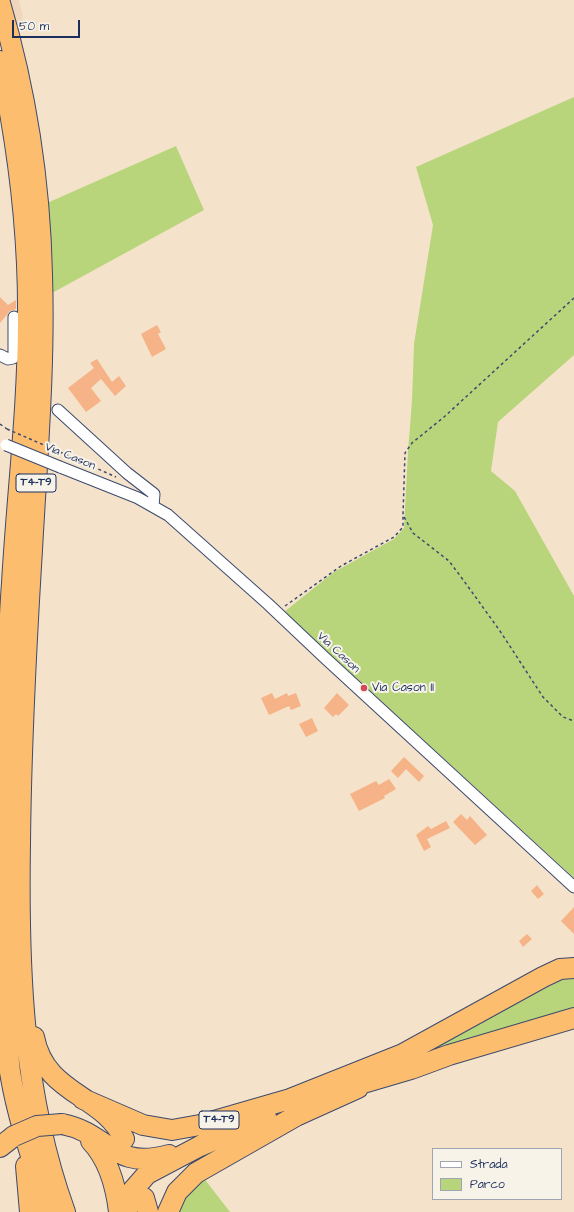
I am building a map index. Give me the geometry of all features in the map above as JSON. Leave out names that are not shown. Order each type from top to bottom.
[{"type":"highway","name":"T4-T9","points":[[0,3],[10,40],[28,127],[35,170],[42,274],[40,410],[24,669],[21,780],[19,888],[24,1024],[32,1088],[47,1153],[65,1212]]},
{"type":"highway","name":"T4-T9","points":[[0,61],[14,132],[24,211],[28,321],[26,408],[12,584],[1,835],[2,990],[11,1075],[24,1157],[30,1212]]},
{"type":"highway","name":"T4-T9","points":[[21,966],[38,1052],[45,1067],[58,1081],[112,1121],[124,1139]]},
{"type":"highway","name":"T4-T9","points":[[168,1212],[177,1192],[196,1173],[403,1054],[543,977],[560,969],[574,968]]},
{"type":"highway","name":"T4-T9","points":[[83,1099],[135,1123],[163,1129],[182,1129],[574,1018]]},
{"type":"highway","name":"T4-T9","points":[[11,1075],[28,1142],[49,1212]]},
{"type":"highway","name":"T4-T9","points":[[127,1212],[130,1196],[140,1179],[158,1166],[200,1146],[362,1078]]},
{"type":"highway","points":[[7,1141],[37,1126],[68,1126],[92,1143],[105,1162],[114,1184],[119,1212]]},
{"type":"highway","name":"T4-T9","points":[[68,1126],[89,1134],[117,1153],[140,1160],[156,1159],[200,1146]]},
{"type":"street","points":[[0,355],[8,359],[13,358],[14,317]]},
{"type":"street","name":"Via Cason","points":[[58,410],[127,473],[154,494],[153,506]]},
{"type":"street","name":"Via Cason","points":[[3,443],[153,506],[187,531],[574,887]]},
{"type":"path","points":[[276,612],[346,563],[394,537],[403,527],[406,453],[412,443],[444,417],[574,298]]},
{"type":"path","points":[[0,424],[7,430],[60,452]]},
{"type":"path","points":[[403,515],[412,533],[448,561],[460,576],[497,626],[543,697],[563,717],[574,721]]},
{"type":"shaded area","points":[[4,0],[19,0],[23,16],[16,39]]},
{"type":"green space","points":[[574,97],[574,355],[498,422],[491,471],[515,491],[574,596],[574,878],[284,612],[334,572],[394,539],[404,528],[414,344],[433,225],[416,167]]},
{"type":"green space","points":[[176,146],[204,210],[52,293],[47,203]]},
{"type":"green space","points":[[574,972],[574,1012],[412,1060],[426,1046]]},
{"type":"green space","points":[[203,1177],[230,1212],[177,1212],[186,1192]]},
{"type":"building","points":[[0,297],[8,305],[16,300],[16,309],[10,311],[0,323]]},
{"type":"building","points":[[157,325],[161,332],[158,334],[166,349],[152,357],[141,334]]},
{"type":"building","points":[[97,359],[112,382],[119,376],[126,386],[115,396],[101,379],[91,388],[101,401],[86,412],[68,388],[94,368],[90,363]]},
{"type":"building","points":[[272,693],[275,699],[287,693],[288,696],[296,693],[301,706],[291,710],[289,706],[269,715],[261,698]]},
{"type":"building","points":[[337,693],[349,705],[338,716],[336,714],[333,717],[324,708]]},
{"type":"building","points":[[312,718],[318,731],[306,737],[299,724]]},
{"type":"building","points":[[404,757],[424,776],[419,782],[406,769],[398,778],[391,771]]},
{"type":"building","points":[[389,779],[396,789],[384,796],[385,798],[359,811],[350,794],[376,781],[379,785]]},
{"type":"building","points":[[461,814],[467,820],[470,816],[487,835],[475,845],[453,822]]},
{"type":"building","points":[[446,821],[450,828],[427,839],[431,847],[424,851],[416,835],[428,826],[431,829]]},
{"type":"building","points":[[537,885],[544,894],[538,899],[531,891]]},
{"type":"building","points":[[574,907],[574,934],[561,921]]},
{"type":"building","points":[[527,934],[532,939],[523,947],[519,941]]},
{"type":"place","name":"Via Cason II","points":[[364,688]]}]
